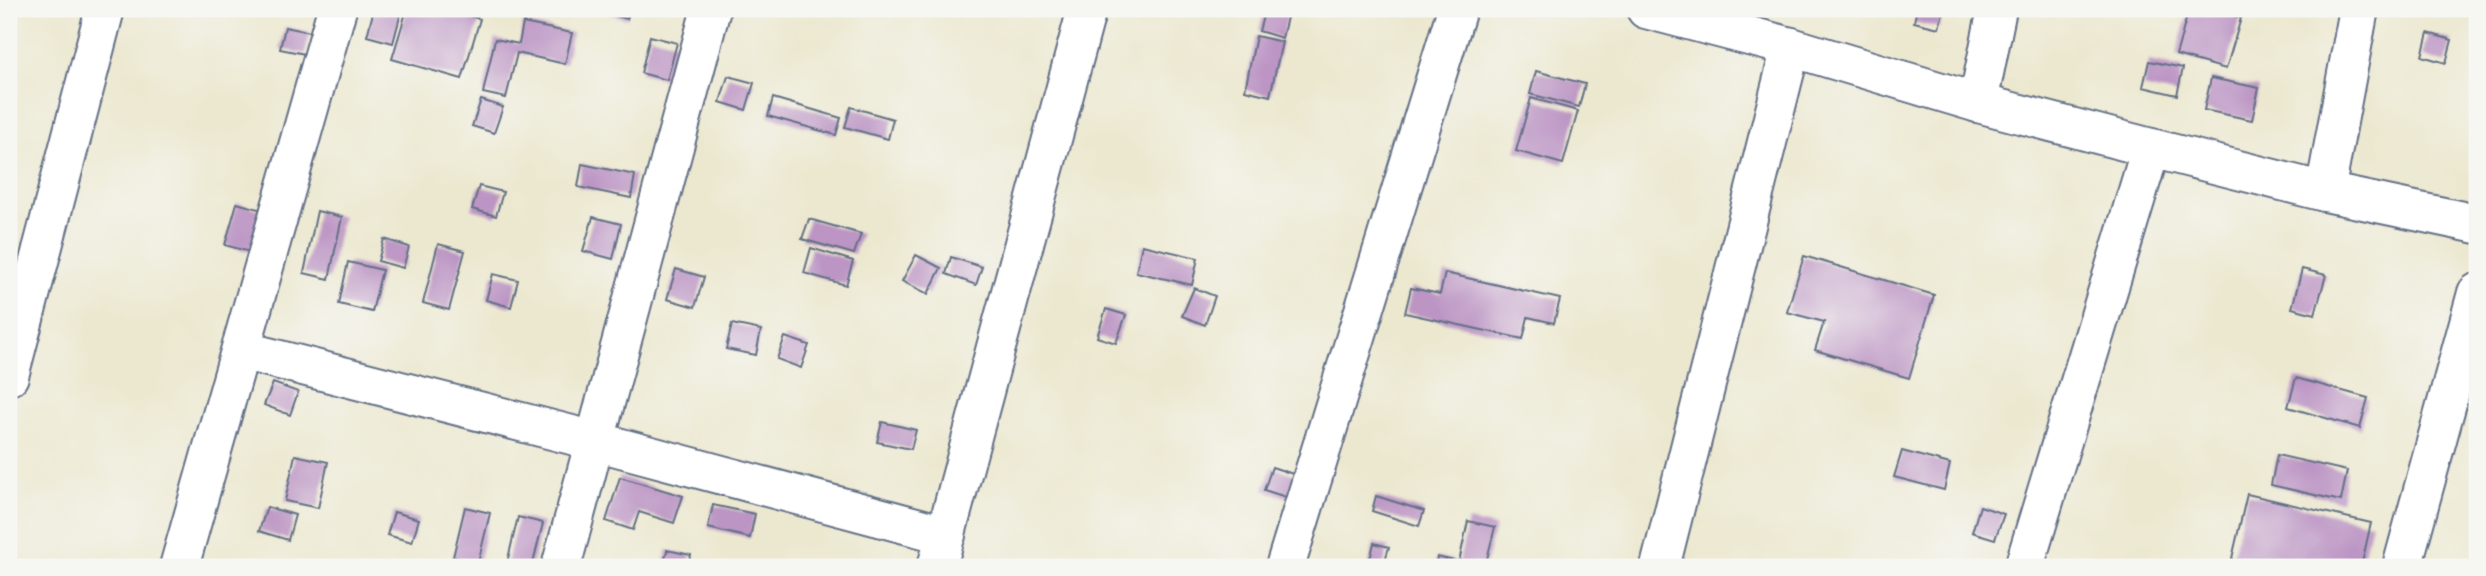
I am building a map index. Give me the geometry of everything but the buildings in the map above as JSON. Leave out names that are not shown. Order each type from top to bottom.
[{"type":"street","points":[[9,376],[105,9]]},
{"type":"street","points":[[179,567],[337,9]]},
{"type":"street","points":[[561,567],[711,9]]},
{"type":"street","points":[[241,349],[595,440],[942,551],[1087,9]]},
{"type":"street","points":[[1285,567],[1457,9]]},
{"type":"street","points":[[1646,9],[1791,47],[1978,103],[2151,148],[2325,192],[2477,224]]},
{"type":"street","points":[[1978,103],[1997,9]]},
{"type":"street","points":[[2325,192],[2359,9]]},
{"type":"street","points":[[1660,567],[1791,47]]},
{"type":"street","points":[[2024,567],[2151,148]]},
{"type":"street","points":[[2402,567],[2477,293]]}]
